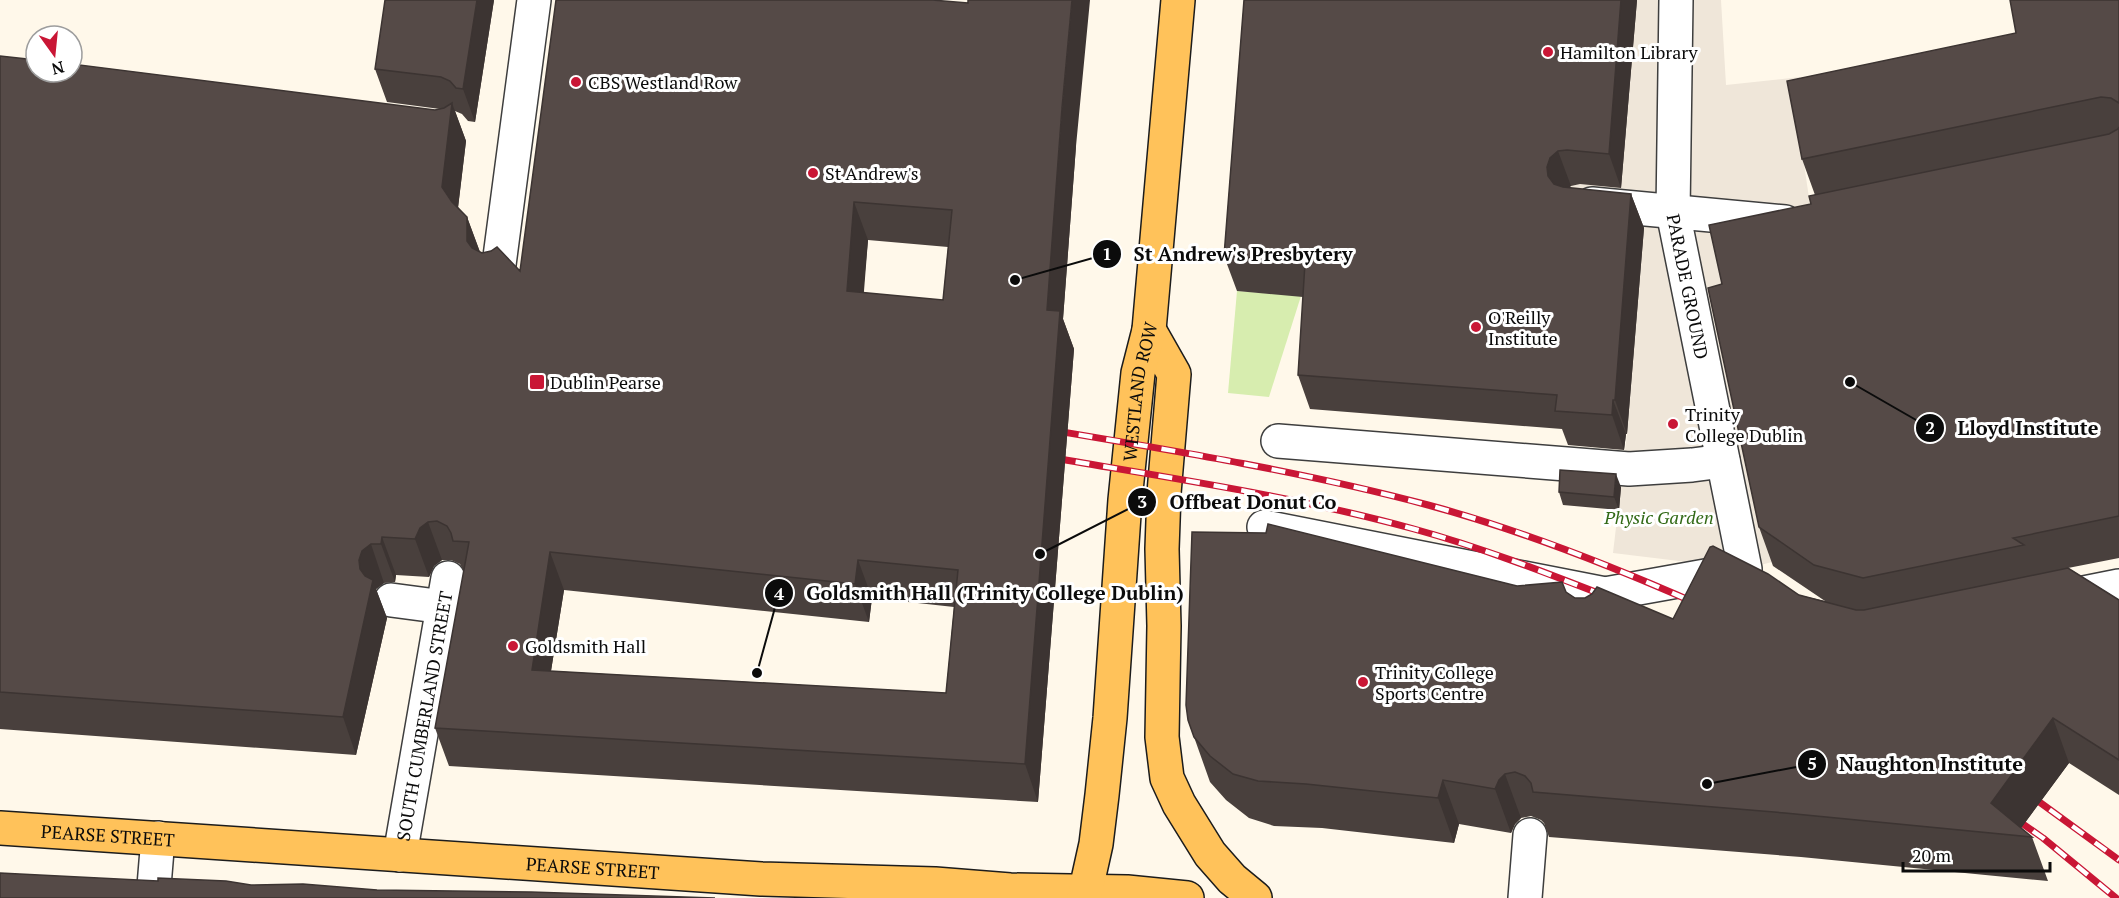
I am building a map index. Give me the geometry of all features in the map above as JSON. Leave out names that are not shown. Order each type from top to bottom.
[{"type":"main road","name":"WESTLAND ROW","points":[[1085,894],[1096,844],[1110,718],[1125,500],[1138,373],[1149,330],[1178,0]]},
{"type":"main road","points":[[1149,330],[1174,374],[1164,493],[1162,549],[1164,626],[1162,737],[1167,778],[1179,804],[1210,854],[1232,879],[1255,898]]},
{"type":"main road","name":"PEARSE STREET","points":[[0,828],[400,855],[760,889],[935,884],[1085,894],[1127,892],[1187,898]]},
{"type":"street","points":[[498,272],[534,0]]},
{"type":"street","name":"PARADE GROUND","points":[[1676,0],[1673,212],[1745,569]]},
{"type":"street","points":[[1578,203],[1784,222],[1812,218]]},
{"type":"street","points":[[1278,441],[1629,470],[1723,460]]},
{"type":"street","points":[[1264,527],[1601,609],[1745,569],[1773,589]]},
{"type":"street","points":[[2029,605],[2119,585]]},
{"type":"street","name":"SOUTH CUMBERLAND STREET","points":[[391,600],[446,593],[400,855]]},
{"type":"street","points":[[1526,898],[1530,835]]},
{"type":"street","points":[[153,898],[158,838]]},
{"type":"green space","points":[[1237,291],[1301,296],[1269,397],[1228,393]]},
{"type":"shaded area","points":[[1637,0],[1721,0],[1726,85],[1800,77],[1797,117],[1812,218],[1772,562],[1745,569],[1613,553],[1627,434],[1644,228],[1463,212]]},
{"type":"building","points":[[385,0],[477,0],[463,89],[456,88],[450,81],[441,77],[375,69]]},
{"type":"building","points":[[556,0],[932,0],[968,3],[968,0],[1072,0],[1047,310],[1060,311],[1025,764],[435,728],[469,542],[453,541],[447,526],[437,521],[428,522],[420,528],[415,539],[382,537],[381,544],[371,544],[362,551],[359,560],[360,569],[365,576],[373,580],[343,717],[0,692],[0,56],[24,59],[24,84],[84,84],[84,66],[435,110],[452,103],[442,187],[452,202],[467,217],[467,241],[472,248],[482,253],[497,247],[520,271]],"holes":[[[854,202],[952,210],[943,300],[847,291]],[[550,552],[855,584],[858,560],[958,570],[946,693],[532,670]]]},
{"type":"building","points":[[1244,0],[1621,0],[1609,154],[1558,151],[1550,158],[1547,167],[1548,176],[1554,184],[1563,187],[1631,194],[1612,415],[1555,411],[1557,395],[1298,375],[1305,263],[1224,256]]},
{"type":"building","points":[[2010,0],[2119,0],[2119,103],[2111,98],[2101,97],[1802,159],[1787,81],[2016,33]]},
{"type":"building","points":[[2119,127],[2119,516],[2013,538],[2024,545],[1863,578],[1814,565],[1759,527],[1708,288],[1722,284],[1709,225],[1811,204],[1809,196],[2109,134]]},
{"type":"building","points":[[1560,470],[1616,474],[1614,497],[1559,492]]},
{"type":"building","points":[[1268,524],[1517,586],[1562,582],[1566,592],[1575,598],[1585,598],[1597,587],[1673,619],[1710,547],[1713,546],[1768,574],[1799,595],[1856,610],[2068,568],[2119,600],[2119,760],[2053,718],[1991,803],[2032,837],[1533,792],[1531,783],[1525,776],[1515,772],[1505,774],[1495,789],[1443,780],[1438,798],[1258,781],[1233,774],[1210,756],[1194,737],[1188,720],[1186,705],[1192,532],[1266,533]]},
{"type":"building","points":[[0,873],[158,881],[158,878],[226,881],[251,885],[303,884],[377,890],[715,898],[0,898]]},
{"type":"railway","points":[[1051,430],[1287,472],[1428,505],[1566,550],[1700,605]]},
{"type":"railway","points":[[1048,457],[1232,488],[1369,517],[1463,544],[1608,597]]},
{"type":"railway","points":[[2027,793],[2119,860]]},
{"type":"railway","points":[[2010,815],[2043,838],[2116,898]]},
{"type":"place","name":"Hamilton Library","points":[[1548,52]]},
{"type":"place","name":"CBS Westland Row","points":[[576,82]]},
{"type":"place","name":"St Andrew's","points":[[813,173]]},
{"type":"place","name":"St Andrew's Presbytery","points":[[1015,280]]},
{"type":"place","name":"O'Reilly Institute","points":[[1476,327]]},
{"type":"place","name":"Dublin Pearse","points":[[537,382]]},
{"type":"place","name":"Lloyd Institute","points":[[1850,382]]},
{"type":"place","name":"Trinity College Dublin","points":[[1673,424]]},
{"type":"place","name":"Offbeat Donut Co","points":[[1040,554]]},
{"type":"place","name":"Goldsmith Hall","points":[[513,646]]},
{"type":"place","name":"Goldsmith Hall (Trinity College Dublin)","points":[[757,673]]},
{"type":"place","name":"Trinity College Sports Centre","points":[[1363,682]]},
{"type":"place","name":"Naughton Institute","points":[[1707,784]]},
{"type":"park label","name":"Physic Garden","points":[[1659,517]]}]
